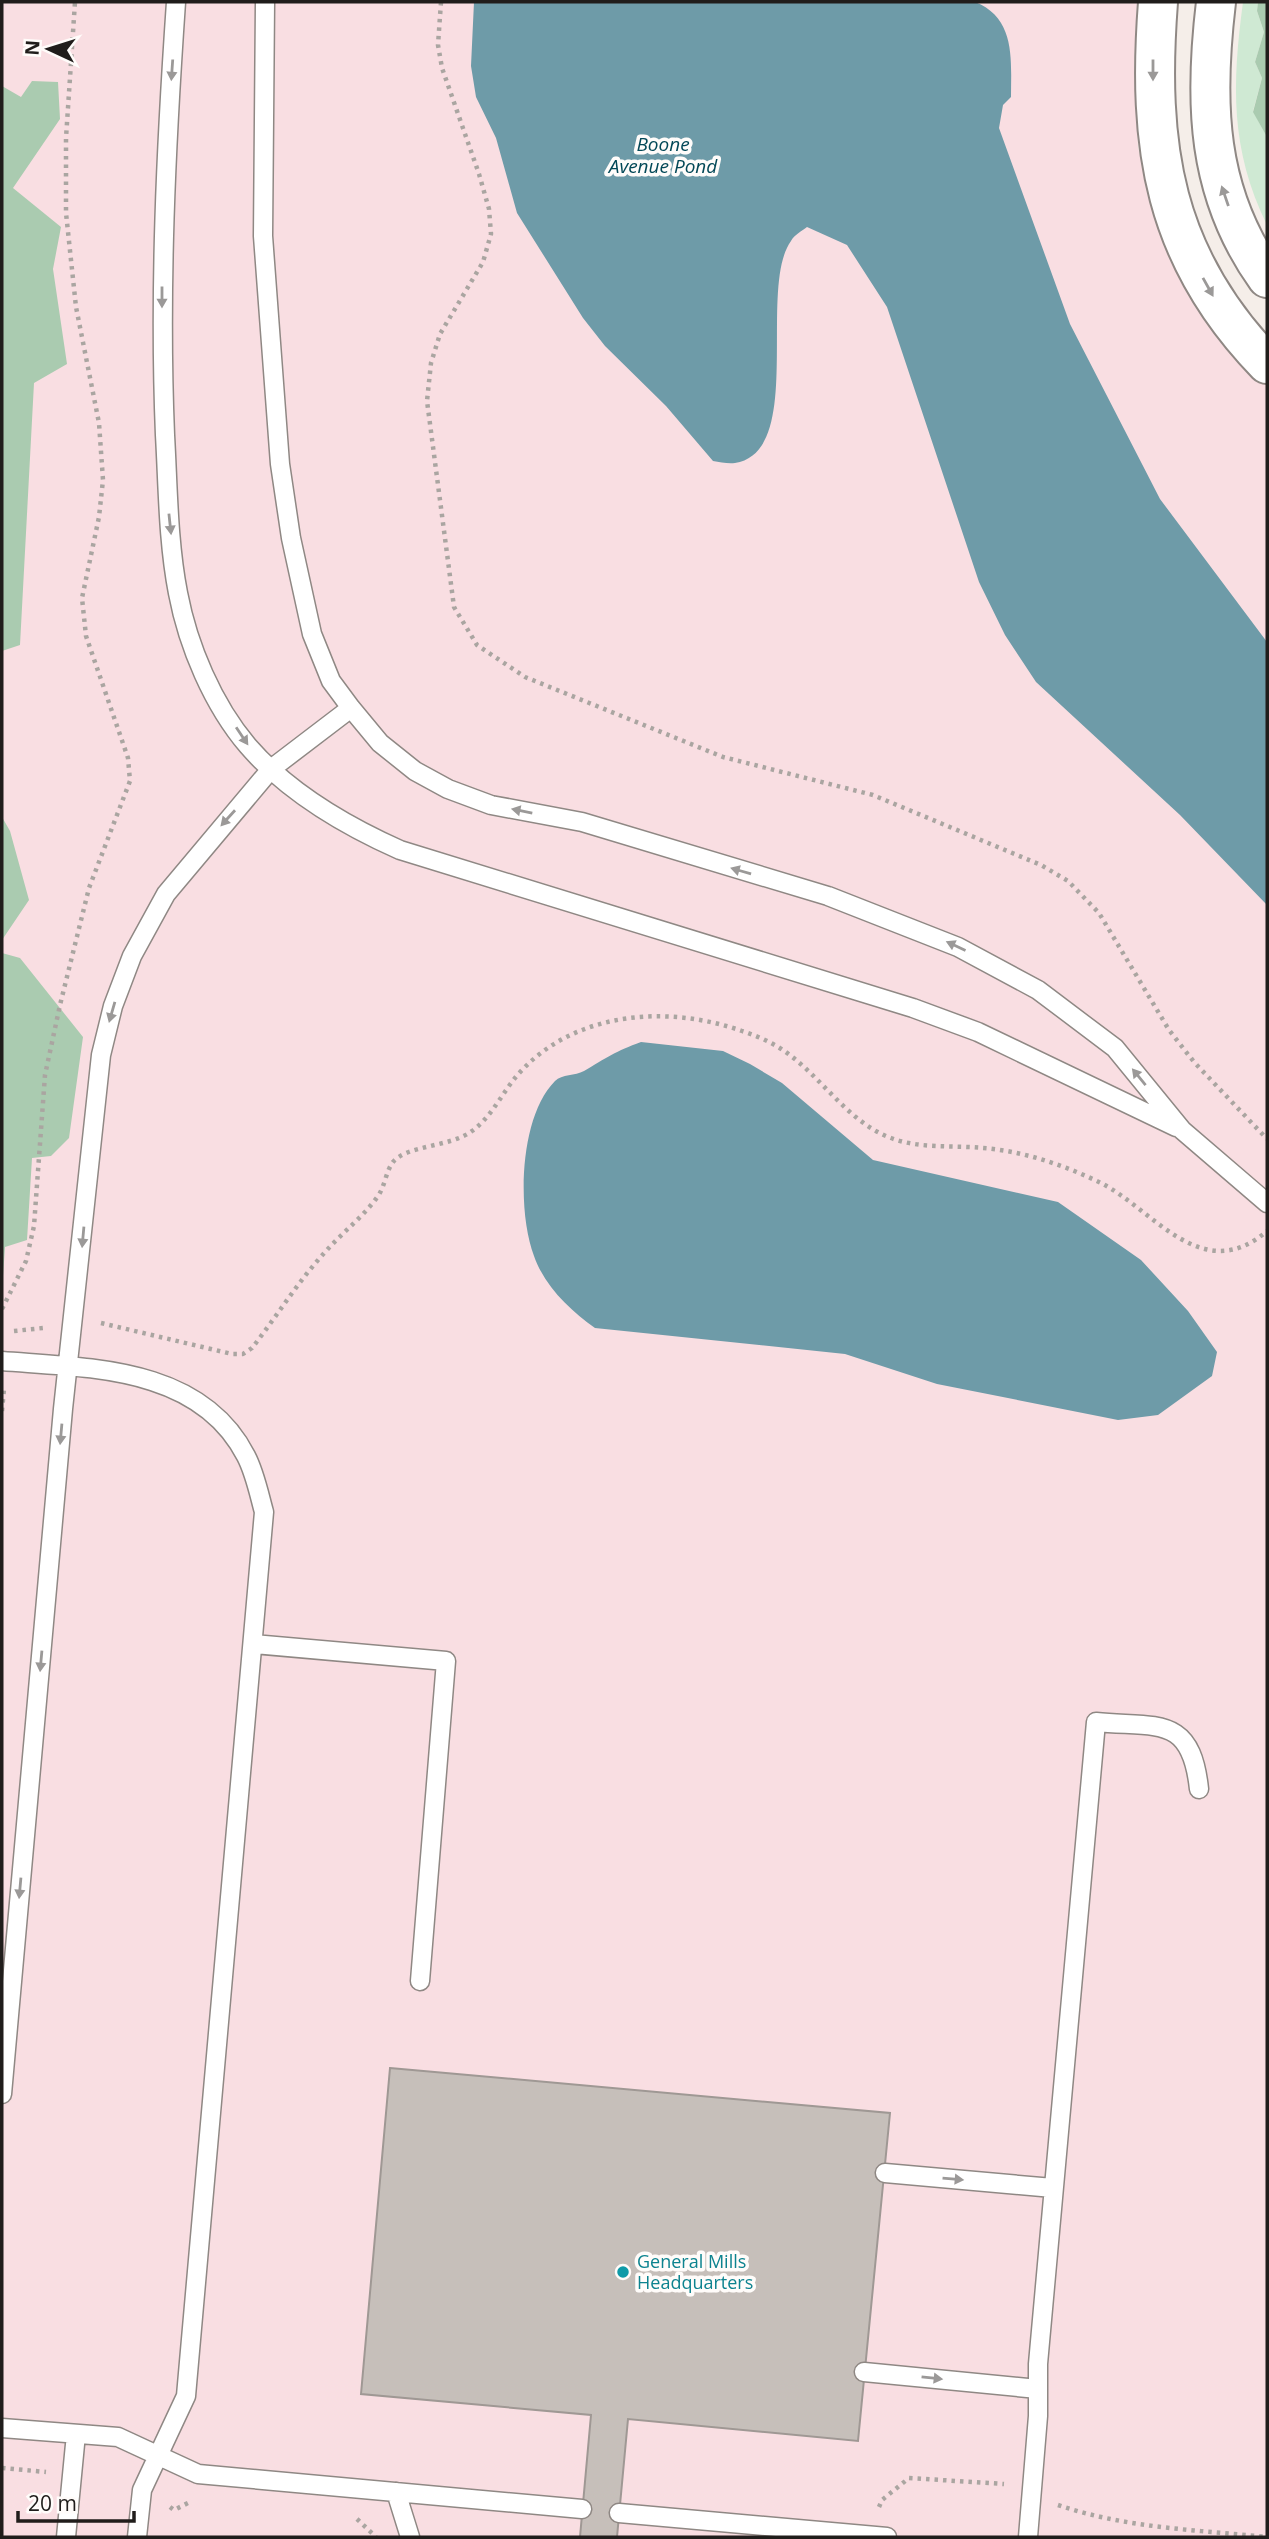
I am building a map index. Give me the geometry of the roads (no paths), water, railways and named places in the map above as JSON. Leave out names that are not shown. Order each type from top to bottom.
[{"type":"highway","points":[[1158,2],[1154,107],[1157,146],[1171,205],[1183,239],[1217,305],[1267,364]]},
{"type":"highway","points":[[1216,2],[1208,111],[1220,180],[1235,223],[1267,278]]},
{"type":"lane","points":[[176,2],[163,232],[162,345],[169,511],[178,593],[199,663],[247,745],[271,769],[361,833],[400,850],[913,1007],[978,1032],[1182,1130]]},
{"type":"lane","points":[[265,2],[263,236],[280,464],[290,538],[312,634],[331,681],[380,743],[415,771],[448,789],[491,805],[582,822],[828,896],[958,947],[1038,990],[1115,1048],[1182,1130],[1267,1203]]},
{"type":"lane","points":[[2,2094],[69,1367],[101,1055],[113,1006],[132,956],[166,894],[271,769],[351,708]]},
{"type":"lane","points":[[2,1361],[138,1377],[190,1395],[211,1412],[246,1455],[264,1512],[186,2396],[142,2490],[137,2537]]},
{"type":"lane","points":[[253,1644],[446,1661],[420,1981]]},
{"type":"lane","points":[[1028,2537],[1054,2188],[1096,1722],[1167,1728],[1182,1736],[1191,1749],[1199,1789]]},
{"type":"lane","points":[[885,2173],[1054,2188]]},
{"type":"lane","points":[[864,2372],[1038,2389]]},
{"type":"lane","points":[[2,2428],[118,2437],[198,2474],[582,2509]]},
{"type":"lane","points":[[66,2537],[76,2434]]},
{"type":"lane","points":[[396,2492],[411,2537]]},
{"type":"lane","points":[[619,2513],[793,2533],[887,2537]]},
{"type":"water","name":"Boone Avenue Pond","points":[[474,2],[975,2],[998,18],[1008,42],[1011,69],[1011,97],[1003,105],[999,128],[1070,324],[1160,499],[1267,642],[1267,905],[1180,815],[1036,682],[1005,635],[979,582],[887,307],[847,245],[807,227],[791,241],[782,264],[778,294],[775,400],[769,430],[756,452],[735,463],[713,461],[666,406],[605,346],[583,318],[517,213],[496,138],[476,97],[471,66]]},
{"type":"water","points":[[641,1042],[723,1051],[750,1064],[782,1083],[873,1160],[1058,1202],[1141,1260],[1188,1311],[1217,1352],[1212,1376],[1158,1415],[1118,1420],[937,1384],[845,1354],[595,1328],[559,1297],[534,1256],[525,1215],[528,1140],[543,1097],[555,1081],[584,1071]]},
{"type":"place","name":"General Mills Headquarters","points":[[623,2272]]}]
